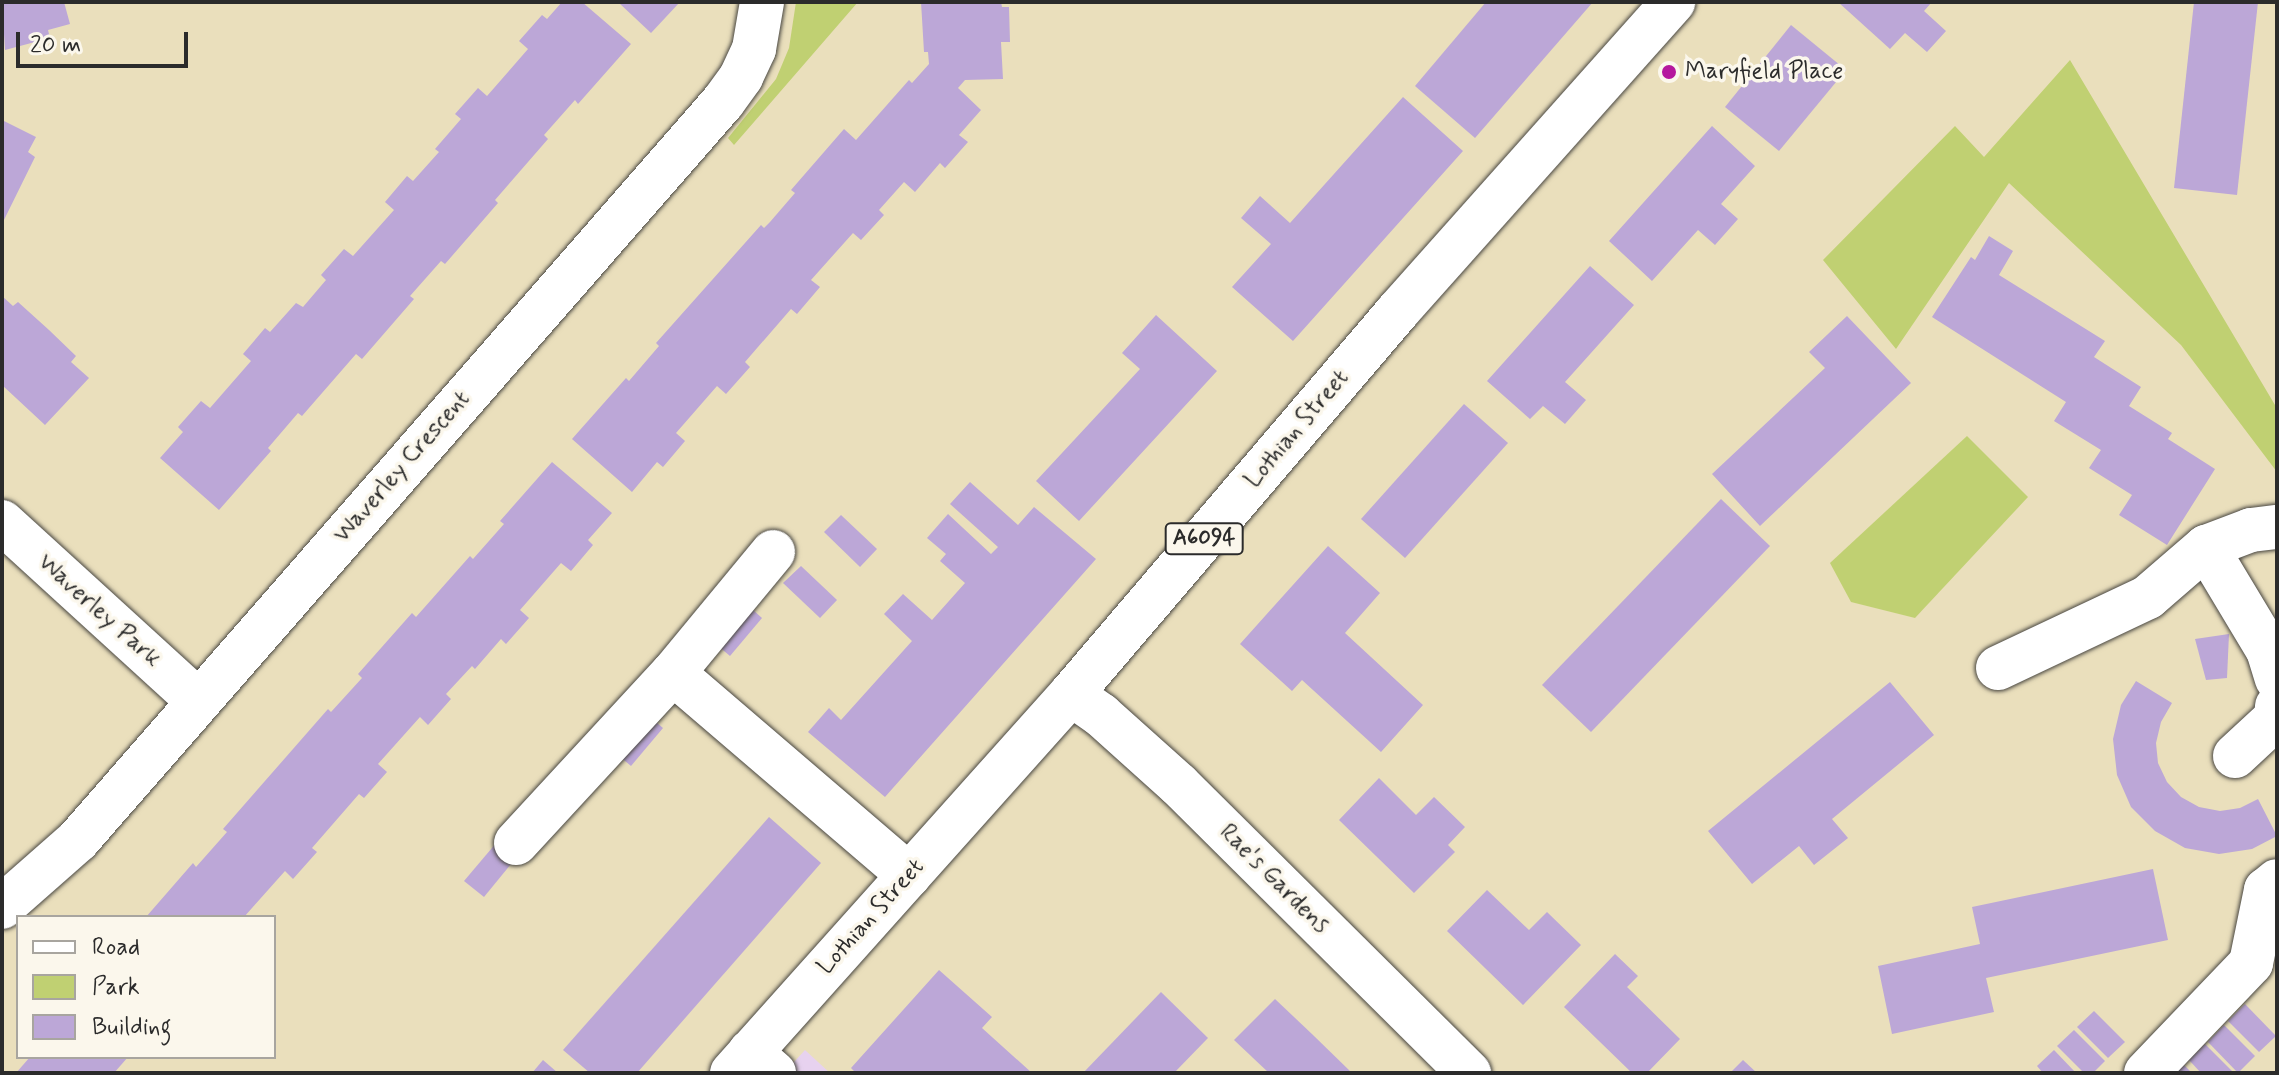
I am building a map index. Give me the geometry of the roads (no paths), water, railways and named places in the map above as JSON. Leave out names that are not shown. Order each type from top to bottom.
[{"type":"street","name":"Waverley Crescent","points":[[2,907],[78,840],[197,700],[723,102],[741,77],[754,49],[762,2]]},
{"type":"street","name":"Lothian Street","points":[[752,1066],[909,875],[1071,694],[1388,323],[1673,2]]},
{"type":"street","name":"Waverley Park","points":[[2,522],[197,700]]},
{"type":"street","points":[[1998,668],[2148,597],[2206,547],[2251,530],[2277,527]]},
{"type":"street","points":[[2206,547],[2268,650],[2277,679]]},
{"type":"street","points":[[516,843],[673,673],[773,552]]},
{"type":"street","points":[[673,673],[909,875]]},
{"type":"street","name":"Rae's Gardens","points":[[1071,694],[1101,715],[1179,785],[1469,1073]]},
{"type":"street","points":[[2235,756],[2276,718],[2277,706]]},
{"type":"street","points":[[2146,1073],[2251,963],[2266,890],[2277,881]]},
{"type":"place","name":"Maryfield Place","points":[[1669,72]]}]
